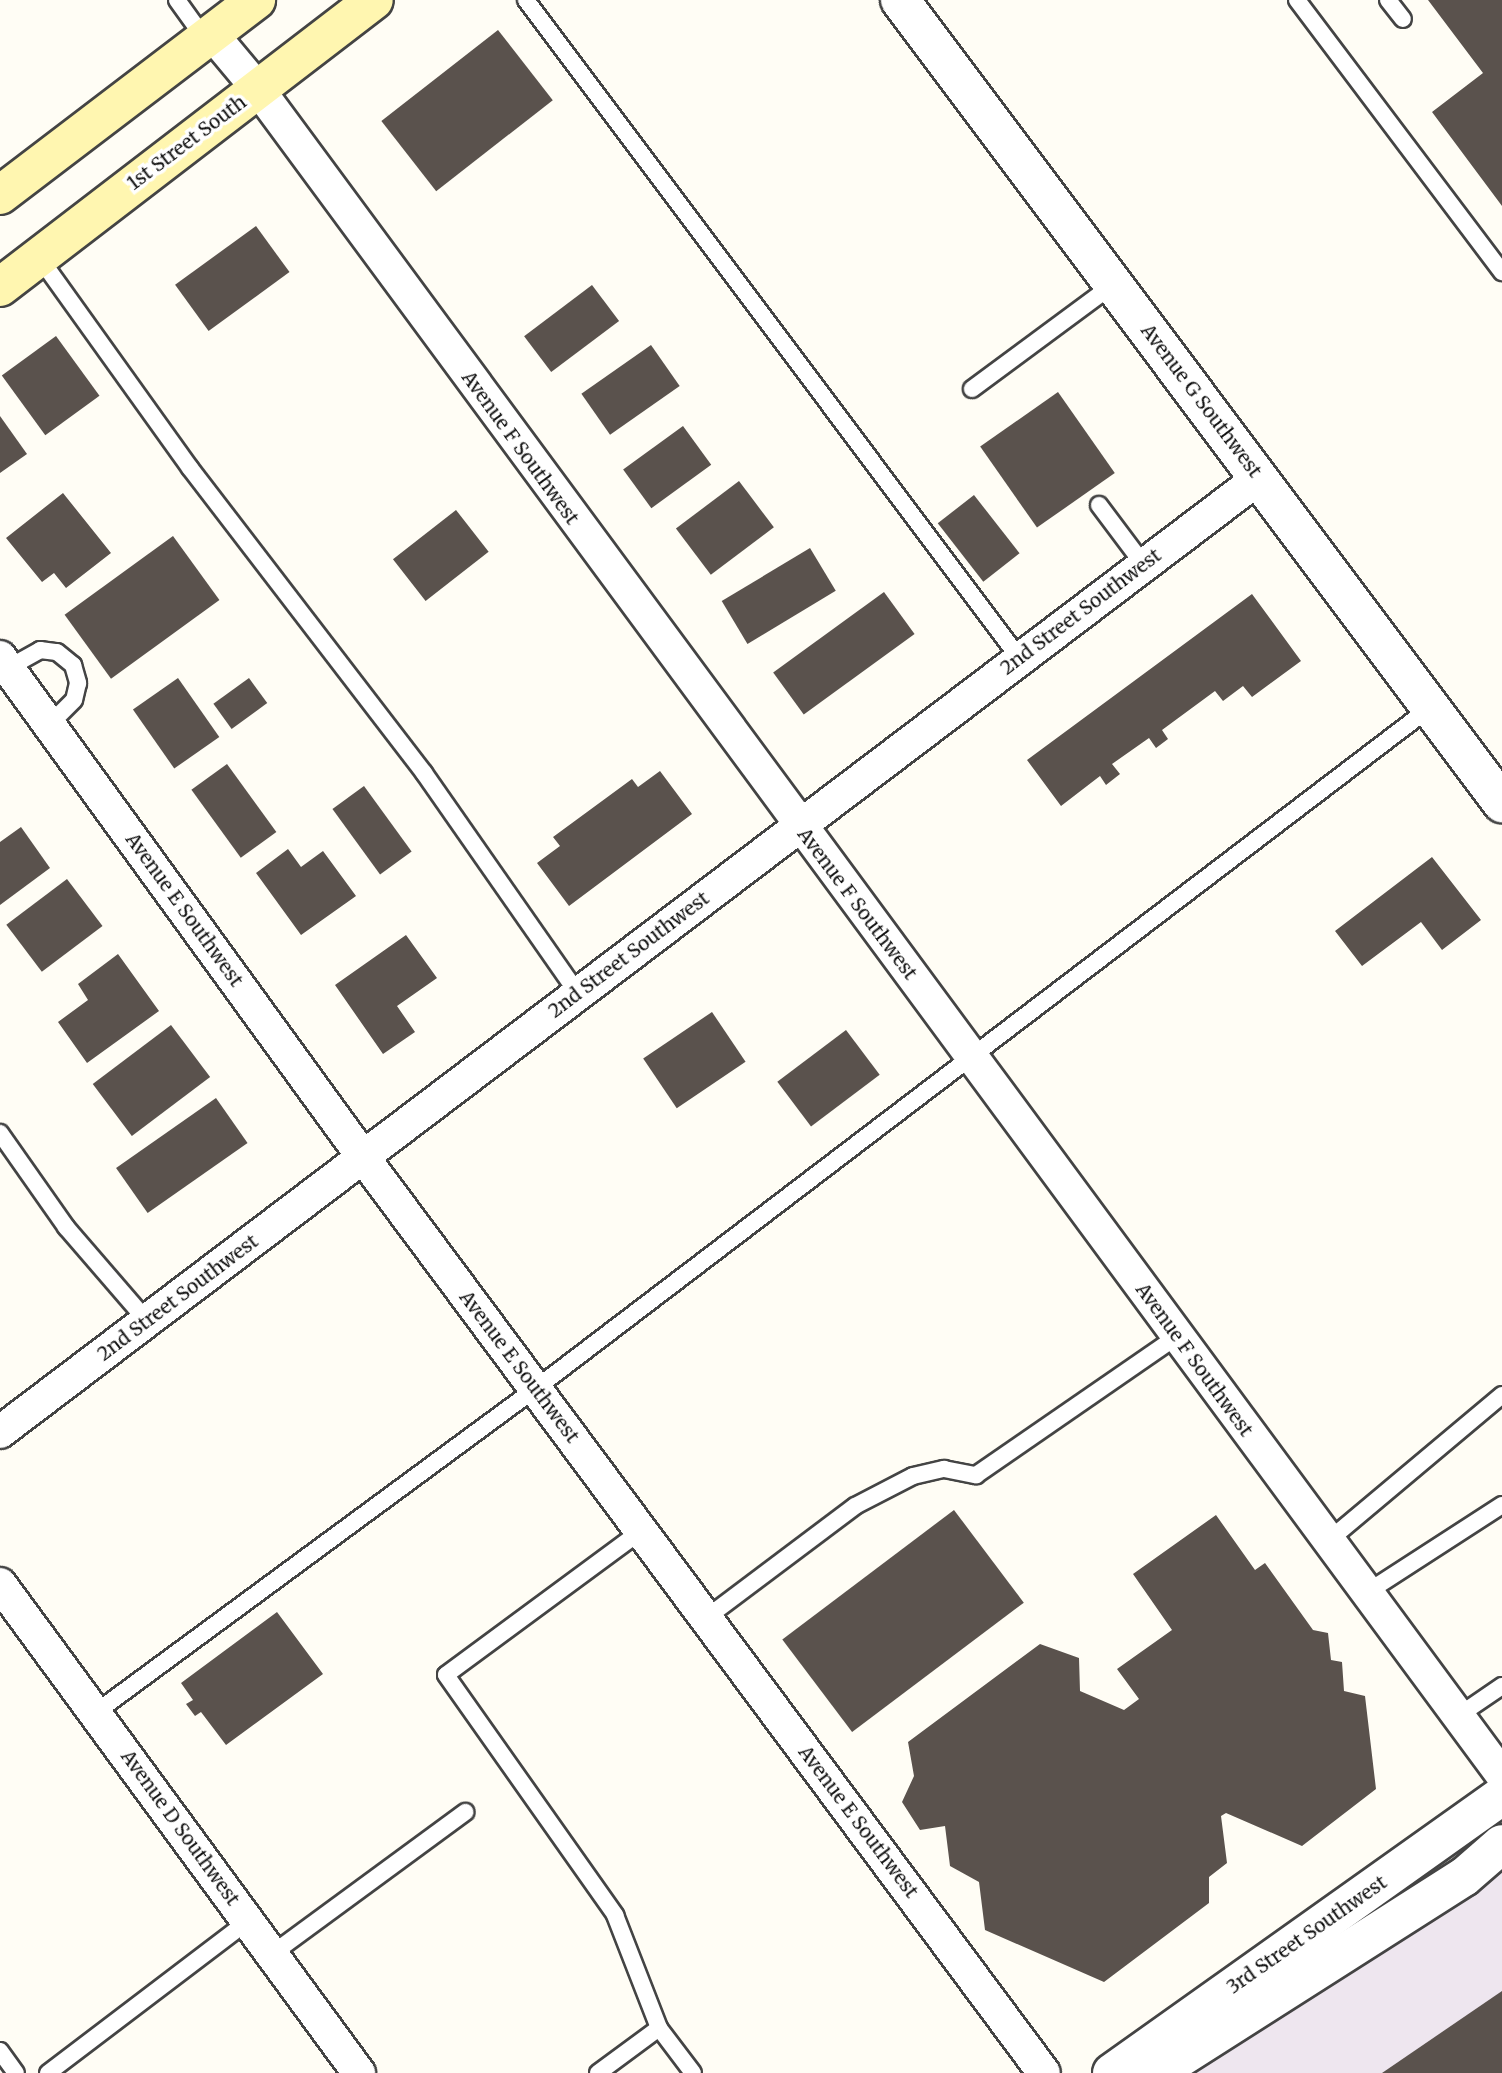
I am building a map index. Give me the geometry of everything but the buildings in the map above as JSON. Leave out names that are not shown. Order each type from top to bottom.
[{"type":"main road","points":[[0,195],[256,0]]},
{"type":"main road","name":"1st Street South","points":[[2,283],[374,0]]},
{"type":"street","name":"Avenue G Southwest","points":[[900,0],[1502,803]]},
{"type":"street","name":"Avenue F Southwest","points":[[208,36],[258,89],[799,826],[974,1058],[1175,1337],[1502,1775]]},
{"type":"street","name":"2nd Street Southwest","points":[[0,1432],[1259,478]]},
{"type":"street","name":"Avenue E Southwest","points":[[4,663],[363,1157],[1044,2073]]},
{"type":"street","name":"Avenue D Southwest","points":[[0,1584],[359,2073]]},
{"type":"street","name":"3rd Street Southwest","points":[[1112,2073],[1502,1796]]},
{"type":"street","name":"3rd Street Southwest","points":[[1156,2073],[1464,1877],[1502,1844]]},
{"type":"lane","points":[[177,0],[208,36]]},
{"type":"lane","points":[[526,0],[1020,659]]},
{"type":"lane","points":[[1297,0],[1502,272]]},
{"type":"lane","points":[[1388,0],[1403,19]]},
{"type":"lane","points":[[39,257],[190,468],[424,773],[578,994]]},
{"type":"lane","points":[[972,389],[1114,284]]},
{"type":"lane","points":[[1099,505],[1144,565]]},
{"type":"lane","points":[[4,663],[40,650],[57,652],[73,665],[78,683],[74,700],[49,725]]},
{"type":"lane","points":[[95,1713],[535,1389],[974,1058],[1431,707]]},
{"type":"lane","points":[[0,1133],[66,1227],[147,1321]]},
{"type":"lane","points":[[706,1618],[855,1506],[913,1476],[944,1469],[976,1475],[1175,1337]]},
{"type":"lane","points":[[1328,1541],[1502,1395]]},
{"type":"lane","points":[[1366,1593],[1502,1505]]},
{"type":"lane","points":[[641,1531],[446,1675],[615,1915],[659,2028],[693,2073]]},
{"type":"lane","points":[[1458,1716],[1502,1686]]},
{"type":"lane","points":[[272,1954],[465,1812]]},
{"type":"lane","points":[[48,2073],[248,1921]]},
{"type":"lane","points":[[598,2073],[659,2028]]},
{"type":"lane","points":[[0,2051],[16,2073]]},
{"type":"shaded area","points":[[1502,1870],[1502,2073],[1190,2073],[1475,1892]]}]
